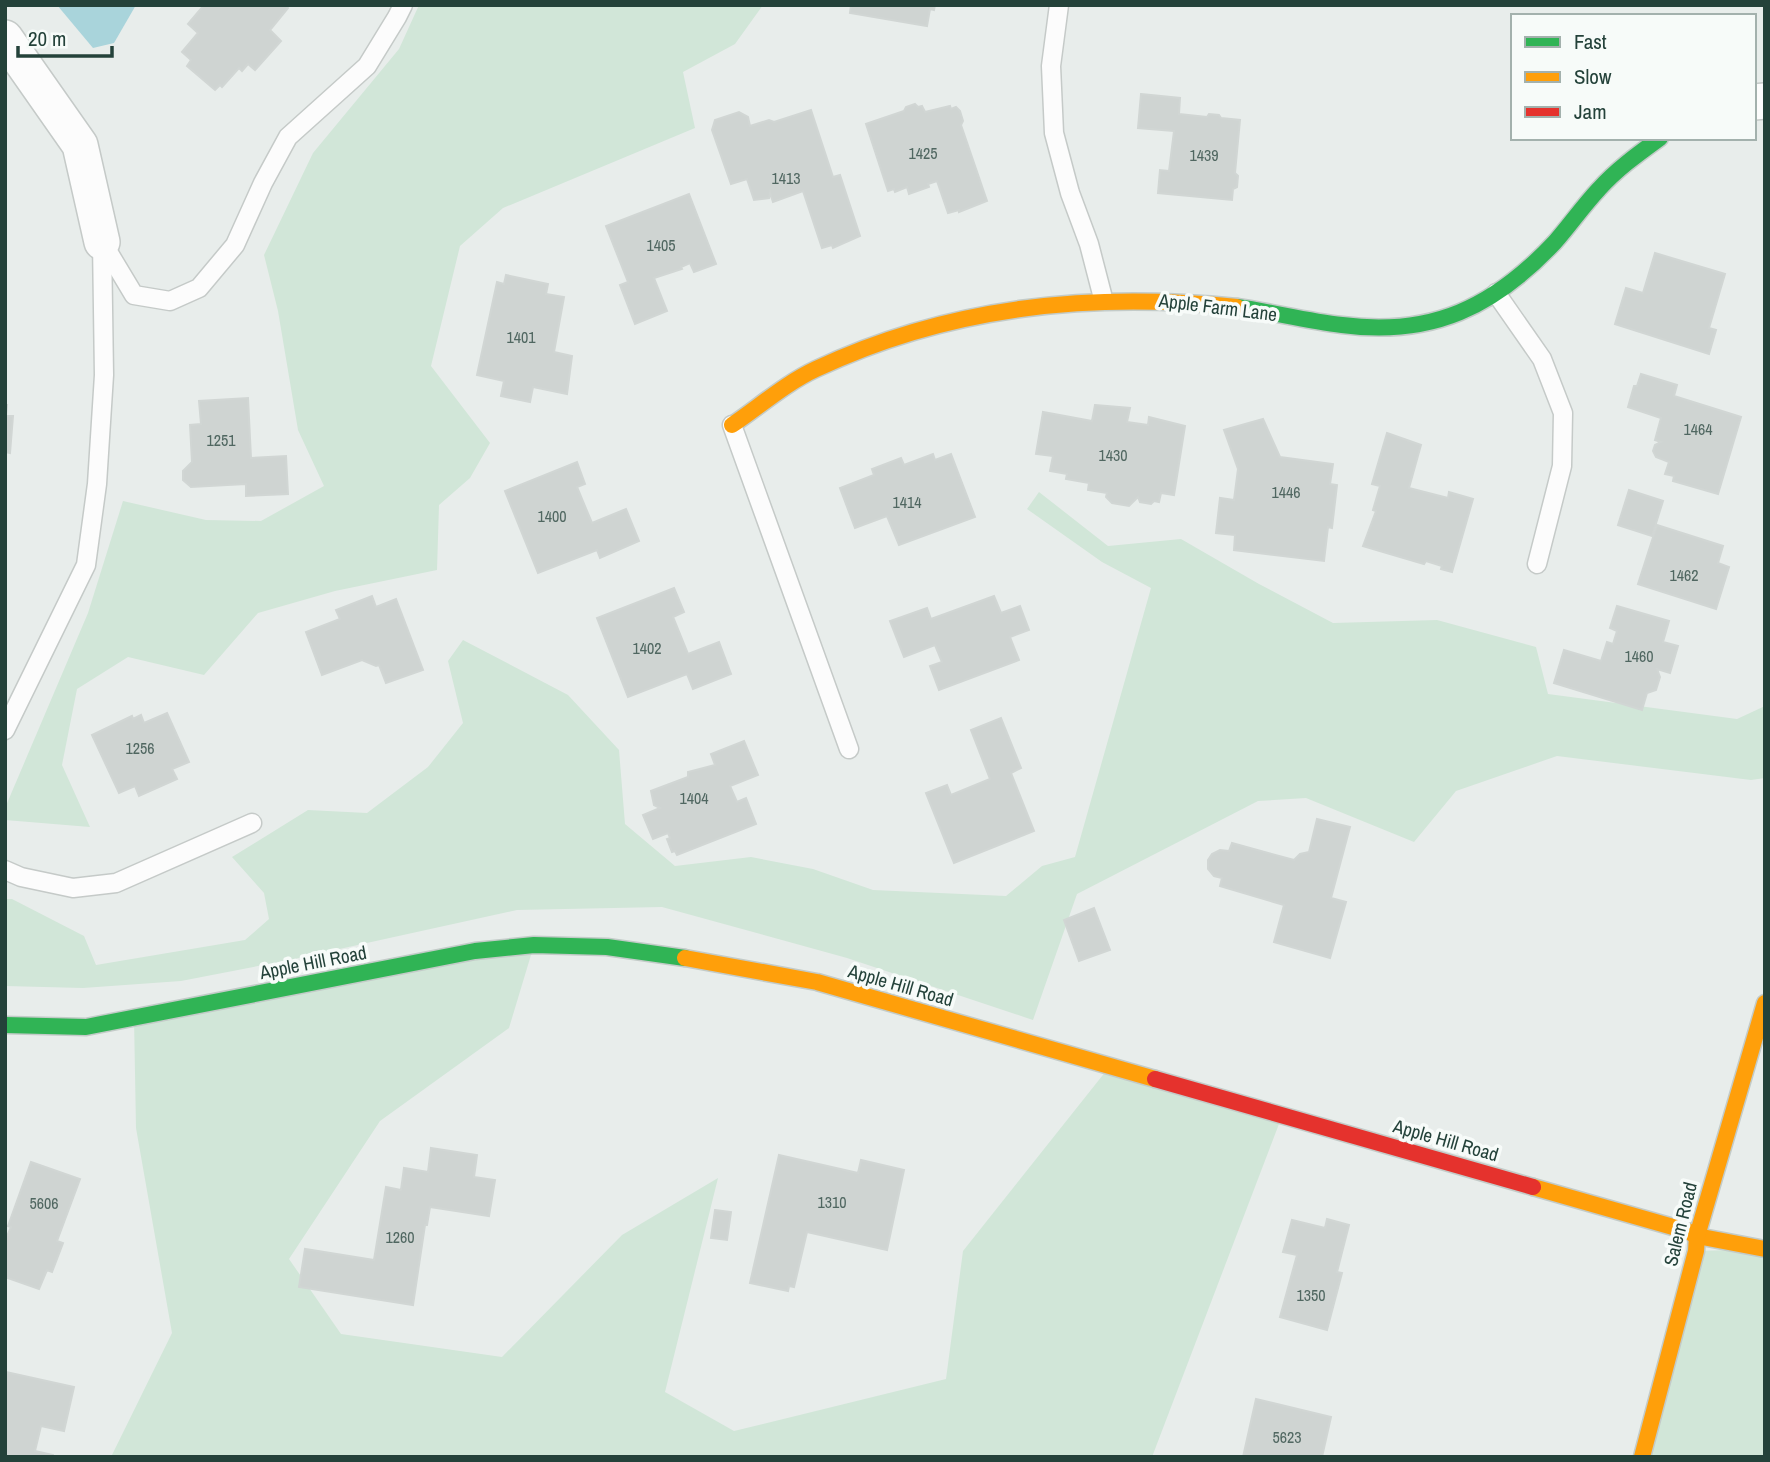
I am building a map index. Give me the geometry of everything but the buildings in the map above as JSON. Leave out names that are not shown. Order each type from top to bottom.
[{"type":"street","points":[[5,38],[80,145],[102,242]]},
{"type":"street","name":"Apple Farm Lane","points":[[732,425],[813,370],[895,337],[981,313],[1023,306],[1102,298],[1179,300],[1242,307],[1339,326],[1371,329],[1408,328],[1444,319],[1483,302],[1518,278],[1623,164],[1657,140]]},
{"type":"street","name":"Apple Hill Road","points":[[5,1025],[86,1027],[475,951],[534,945],[607,947],[651,952],[817,982],[1674,1227],[1697,1236],[1765,1249]]},
{"type":"street","name":"Salem Road","points":[[1642,1457],[1696,1251],[1697,1236],[1765,1003]]},
{"type":"lane","points":[[102,242],[134,295],[170,301],[199,288],[235,244],[288,137],[366,66],[397,18],[402,5]]},
{"type":"lane","points":[[1059,5],[1051,66],[1054,133],[1070,193],[1089,244],[1102,298]]},
{"type":"lane","points":[[5,730],[86,565],[97,484],[104,375],[102,242]]},
{"type":"lane","points":[[1496,293],[1542,359],[1563,413],[1562,466],[1537,564]]},
{"type":"lane","points":[[732,425],[849,749]]},
{"type":"lane","points":[[5,870],[21,877],[73,888],[116,883],[252,823]]},
{"type":"green space","points":[[419,5],[763,5],[735,44],[683,72],[695,128],[503,208],[460,246],[431,366],[490,443],[470,478],[439,505],[437,570],[335,591],[258,613],[204,675],[128,657],[77,689],[62,765],[90,827],[5,820],[5,808],[88,613],[123,501],[206,520],[261,521],[324,486],[298,430],[278,311],[264,255],[313,153],[399,49]]},
{"type":"green space","points":[[1039,492],[1108,546],[1181,539],[1333,623],[1437,620],[1536,647],[1548,694],[1737,719],[1765,706],[1765,778],[1751,780],[1557,756],[1456,791],[1414,842],[1306,798],[1258,801],[1077,894],[1033,1020],[847,958],[662,907],[517,910],[181,981],[83,988],[5,986],[5,899],[12,899],[84,936],[96,965],[245,940],[269,919],[264,893],[232,857],[308,810],[367,813],[428,767],[463,723],[448,661],[463,640],[568,695],[619,750],[625,824],[675,866],[751,857],[813,869],[873,890],[1006,896],[1042,866],[1075,857],[1151,588],[1102,562],[1027,509]]},
{"type":"green space","points":[[534,945],[509,1028],[380,1121],[289,1259],[341,1334],[502,1357],[622,1235],[718,1178],[665,1392],[734,1431],[946,1379],[963,1251],[1110,1066],[1282,1116],[1152,1457],[111,1457],[172,1333],[136,1128],[134,1018]]},
{"type":"green space","points":[[1765,1249],[1765,1457],[1642,1457],[1696,1251]]},
{"type":"water","points":[[57,5],[136,5],[114,43],[93,48]]},
{"type":"traffic: fast","points":[[1237,307],[1374,328],[1433,321],[1459,312],[1485,300],[1532,265],[1606,182],[1657,140]]},
{"type":"traffic: fast","points":[[5,1025],[86,1027],[475,951],[534,945],[607,947],[685,958]]},
{"type":"traffic: slow","points":[[732,425],[816,369],[918,331],[970,318],[1075,303],[1182,303],[1237,307]]},
{"type":"traffic: slow","points":[[685,958],[817,982],[1155,1079]]},
{"type":"traffic: slow","points":[[1642,1457],[1696,1251],[1697,1236],[1765,1003]]},
{"type":"traffic: slow","points":[[1533,1187],[1697,1236],[1765,1249]]},
{"type":"traffic: jam","points":[[1155,1079],[1533,1187]]}]
